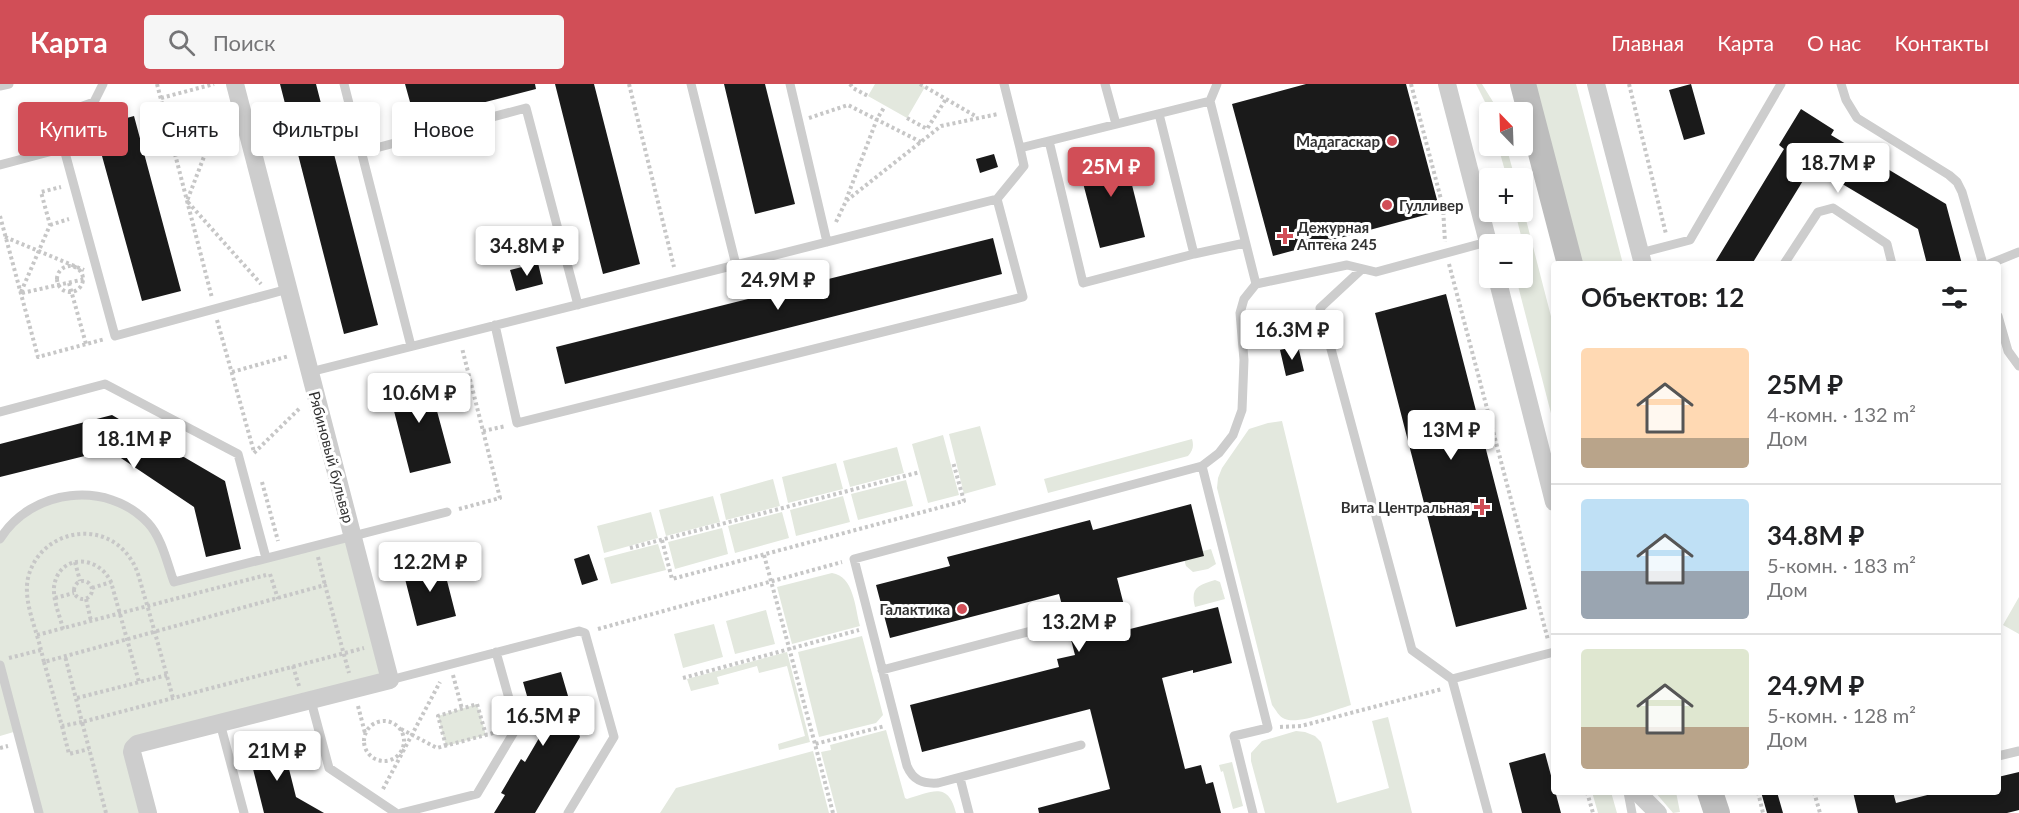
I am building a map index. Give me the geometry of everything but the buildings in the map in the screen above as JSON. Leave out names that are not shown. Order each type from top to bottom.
[{"type":"main road","points":[[1523,84],[1569,261]]},
{"type":"main road","points":[[1711,795],[1717,813]]},
{"type":"street","name":"Рябиновый бульвар","points":[[235,84],[390,680]]},
{"type":"street","points":[[1447,84],[1485,234]]},
{"type":"street","points":[[1599,85],[1641,259]]},
{"type":"street","points":[[1500,288],[1551,490]]},
{"type":"street","points":[[148,813],[133,748],[137,744],[390,680]]},
{"type":"street","points":[[1640,795],[1658,813]]},
{"type":"lane","points":[[0,86],[9,84]]},
{"type":"lane","points":[[94,102],[103,84]]},
{"type":"lane","points":[[344,84],[349,102]]},
{"type":"lane","points":[[681,84],[693,94]]},
{"type":"lane","points":[[691,84],[736,265]]},
{"type":"lane","points":[[790,84],[827,242]]},
{"type":"lane","points":[[310,372],[997,199],[1024,166],[1004,84]]},
{"type":"lane","points":[[1105,84],[1116,124]]},
{"type":"lane","points":[[1217,84],[1210,101],[1256,284]]},
{"type":"lane","points":[[1641,259],[1669,245],[1690,240],[1781,84]]},
{"type":"lane","points":[[1841,84],[1846,100],[1857,118],[1957,182],[1982,261]]},
{"type":"lane","points":[[1020,148],[1210,101]]},
{"type":"lane","points":[[380,147],[526,108],[578,305]]},
{"type":"lane","points":[[1159,114],[1194,254]]},
{"type":"lane","points":[[1048,141],[1083,283],[1245,243]]},
{"type":"lane","points":[[0,165],[34,156]]},
{"type":"lane","points":[[66,156],[115,336],[288,289]]},
{"type":"lane","points":[[363,156],[411,346]]},
{"type":"lane","points":[[495,325],[517,423],[1023,297],[997,199]]},
{"type":"lane","points":[[1786,261],[1818,212],[1833,208],[1887,244],[1891,261]]},
{"type":"lane","points":[[1081,745],[960,778],[927,784],[918,781],[911,775],[907,766],[854,559],[1202,466],[1219,453],[1233,435],[1242,411],[1245,360],[1240,313],[1244,299],[1256,284],[1347,265],[1376,272],[1446,253],[1479,248]]},
{"type":"lane","points":[[1996,261],[2019,252]]},
{"type":"lane","points":[[1362,268],[1320,308],[1412,650],[1453,682],[1488,813]]},
{"type":"lane","points":[[2001,326],[2008,351],[2019,366]]},
{"type":"lane","points":[[0,412],[105,384],[238,454],[266,558]]},
{"type":"lane","points":[[1202,466],[1268,728],[1234,736],[1253,813]]},
{"type":"lane","points":[[0,539],[8,525],[28,509],[47,501],[70,495],[96,496],[116,500],[135,510],[150,525],[161,545],[174,582],[314,546],[355,544],[447,512]]},
{"type":"lane","points":[[882,670],[1058,624]]},
{"type":"lane","points":[[390,680],[579,631],[585,633],[614,737],[568,813]]},
{"type":"lane","points":[[401,813],[477,794],[516,727],[496,652]]},
{"type":"lane","points":[[1453,682],[1551,652]]},
{"type":"lane","points":[[0,663],[39,813]]},
{"type":"lane","points":[[311,700],[329,768],[396,813]]},
{"type":"lane","points":[[220,723],[244,813]]},
{"type":"lane","points":[[2001,755],[2019,751]]},
{"type":"lane","points":[[960,778],[969,813]]},
{"type":"lane","points":[[1629,795],[1632,813]]},
{"type":"path","points":[[157,84],[214,309],[257,464]]},
{"type":"path","points":[[161,98],[214,84]]},
{"type":"path","points":[[629,84],[677,279]]},
{"type":"path","points":[[850,84],[868,96]]},
{"type":"path","points":[[920,84],[978,117]]},
{"type":"path","points":[[1411,84],[1443,207],[1446,253],[1551,648]]},
{"type":"path","points":[[1629,84],[1669,245]]},
{"type":"path","points":[[907,118],[927,129],[946,99]]},
{"type":"path","points":[[799,121],[848,105],[921,142]]},
{"type":"path","points":[[827,242],[846,201],[877,120],[885,106]]},
{"type":"path","points":[[846,201],[941,126],[1011,112]]},
{"type":"path","points":[[187,201],[204,156]]},
{"type":"path","points":[[21,293],[50,225],[41,192],[73,183]]},
{"type":"path","points":[[187,201],[270,294]]},
{"type":"path","points":[[0,216],[38,357],[115,336]]},
{"type":"path","points":[[50,225],[82,216]]},
{"type":"path","points":[[6,237],[98,276]]},
{"type":"path","points":[[70,265],[77,267],[82,273],[83,280],[82,285],[72,292],[66,292],[58,285],[56,278],[63,267],[70,265]]},
{"type":"path","points":[[21,293],[98,276]]},
{"type":"path","points":[[69,283],[86,344]]},
{"type":"path","points":[[447,512],[500,498],[458,334]]},
{"type":"path","points":[[232,372],[304,352]]},
{"type":"path","points":[[254,453],[315,393]]},
{"type":"path","points":[[483,431],[517,423]]},
{"type":"path","points":[[662,540],[672,579],[764,555],[964,501],[954,462]]},
{"type":"path","points":[[630,548],[920,472]]},
{"type":"path","points":[[260,475],[282,554]]},
{"type":"path","points":[[89,749],[69,754],[27,595],[27,580],[32,566],[40,553],[53,542],[72,534],[90,533],[108,538],[121,547],[136,568],[174,698]]},
{"type":"path","points":[[309,564],[355,544]]},
{"type":"path","points":[[314,546],[365,733],[364,747],[373,758],[387,761],[394,759],[403,749],[404,735],[400,728]]},
{"type":"path","points":[[764,555],[833,813]]},
{"type":"path","points":[[585,633],[854,559]]},
{"type":"path","points":[[63,629],[55,598],[56,579],[62,570],[75,562],[84,561],[97,565],[103,569],[111,582],[139,682]]},
{"type":"path","points":[[75,562],[80,581]]},
{"type":"path","points":[[38,635],[280,571]]},
{"type":"path","points":[[270,574],[278,599]]},
{"type":"path","points":[[80,581],[85,581],[92,588]]},
{"type":"path","points":[[80,581],[73,588],[74,593],[80,599],[86,599],[92,593],[92,588]]},
{"type":"path","points":[[92,588],[111,582]]},
{"type":"path","points":[[44,662],[325,585]]},
{"type":"path","points":[[55,598],[74,593]]},
{"type":"path","points":[[86,599],[91,621]]},
{"type":"path","points":[[683,678],[871,626]]},
{"type":"path","points":[[62,726],[380,643]]},
{"type":"path","points":[[0,663],[41,650]]},
{"type":"path","points":[[65,656],[104,811]]},
{"type":"path","points":[[449,664],[462,709]]},
{"type":"path","points":[[377,800],[449,664]]},
{"type":"path","points":[[77,698],[167,675]]},
{"type":"path","points":[[1268,728],[1301,726],[1453,682]]},
{"type":"path","points":[[446,746],[438,716],[477,704],[486,735]]},
{"type":"path","points":[[365,733],[369,727],[382,720],[389,721],[436,748],[516,727]]},
{"type":"path","points":[[815,744],[896,723]]},
{"type":"path","points":[[1588,795],[1593,813]]},
{"type":"path","points":[[1759,795],[1764,813]]},
{"type":"path","points":[[1815,795],[1820,813]]},
{"type":"shaded area","points":[[875,84],[920,84],[925,87],[907,118],[868,96]]},
{"type":"shaded area","points":[[1476,84],[1482,84],[1493,102],[1485,102]]},
{"type":"shaded area","points":[[1535,84],[1576,84],[1622,261],[1581,261]]},
{"type":"shaded area","points":[[1501,156],[1509,156],[1512,168],[1504,168]]},
{"type":"shaded area","points":[[1518,222],[1527,222],[1530,234],[1521,234]]},
{"type":"shaded area","points":[[1533,247],[1551,316],[1551,413],[1519,288],[1533,288]]},
{"type":"shaded area","points":[[1282,421],[1351,705],[1299,720],[1281,717],[1272,705],[1217,488],[1222,468],[1249,429]]},
{"type":"shaded area","points":[[980,426],[996,485],[964,494],[949,434]]},
{"type":"shaded area","points":[[943,435],[959,495],[928,503],[912,444]]},
{"type":"shaded area","points":[[1192,439],[1193,448],[1188,456],[1048,493],[1044,479]]},
{"type":"shaded area","points":[[897,447],[904,473],[850,487],[843,461]]},
{"type":"shaded area","points":[[836,463],[843,489],[788,503],[782,477]]},
{"type":"shaded area","points":[[773,479],[780,506],[726,520],[720,494]]},
{"type":"shaded area","points":[[906,480],[913,506],[858,520],[851,494]]},
{"type":"shaded area","points":[[70,495],[116,500],[150,525],[174,582],[353,536],[390,680],[137,744],[148,813],[39,813],[17,731],[0,736],[0,539],[28,509]]},
{"type":"shaded area","points":[[713,496],[720,522],[666,536],[659,510]]},
{"type":"shaded area","points":[[843,496],[850,522],[796,536],[790,510]]},
{"type":"shaded area","points":[[651,512],[658,538],[604,553],[597,526]]},
{"type":"shaded area","points":[[782,512],[789,538],[735,553],[728,526]]},
{"type":"shaded area","points":[[722,528],[728,554],[675,569],[668,542]]},
{"type":"shaded area","points":[[658,544],[666,570],[611,584],[604,558]]},
{"type":"shaded area","points":[[1211,549],[1216,564],[1208,569],[1193,572],[1186,566],[1183,556]]},
{"type":"shaded area","points":[[832,573],[839,575],[849,586],[860,626],[792,644],[777,587]]},
{"type":"shaded area","points":[[1215,580],[1220,582],[1225,599],[1195,607],[1194,595],[1197,588]]},
{"type":"shaded area","points":[[2019,597],[2019,634],[2003,625]]},
{"type":"shaded area","points":[[766,610],[775,644],[735,654],[726,621]]},
{"type":"shaded area","points":[[714,624],[723,657],[683,668],[674,634]]},
{"type":"shaded area","points":[[862,636],[883,715],[876,723],[819,737],[798,652]]},
{"type":"shaded area","points":[[787,652],[810,742],[779,750],[778,744],[805,736],[787,666],[759,673],[757,666],[717,677],[719,684],[691,691],[687,679]]},
{"type":"shaded area","points":[[477,704],[486,735],[446,746],[438,716]]},
{"type":"shaded area","points":[[1388,717],[1412,813],[1265,813],[1251,761],[1251,753],[1262,741],[1296,731],[1315,736],[1321,742],[1337,803],[1389,788],[1372,721]]},
{"type":"shaded area","points":[[886,730],[905,798],[938,791],[948,796],[956,813],[837,813],[821,752],[831,750],[830,745]]},
{"type":"shaded area","points":[[813,751],[829,813],[660,813],[676,788]]},
{"type":"shaded area","points":[[1232,762],[1243,806],[1233,809],[1223,771],[1221,772],[1219,765]]},
{"type":"shaded area","points":[[1593,795],[1612,795],[1617,813],[1598,813]]},
{"type":"shaded area","points":[[1658,795],[1677,795],[1680,812],[1673,813]]},
{"type":"place","name":"Мадагаскар","points":[[1392,141]]},
{"type":"place","name":"Гулливер","points":[[1387,205]]},
{"type":"place","name":"Дежурная Аптека 245","points":[[1285,236]]},
{"type":"place","name":"Вита Центральная","points":[[1482,507]]},
{"type":"place","name":"Галактика","points":[[962,609]]}]
